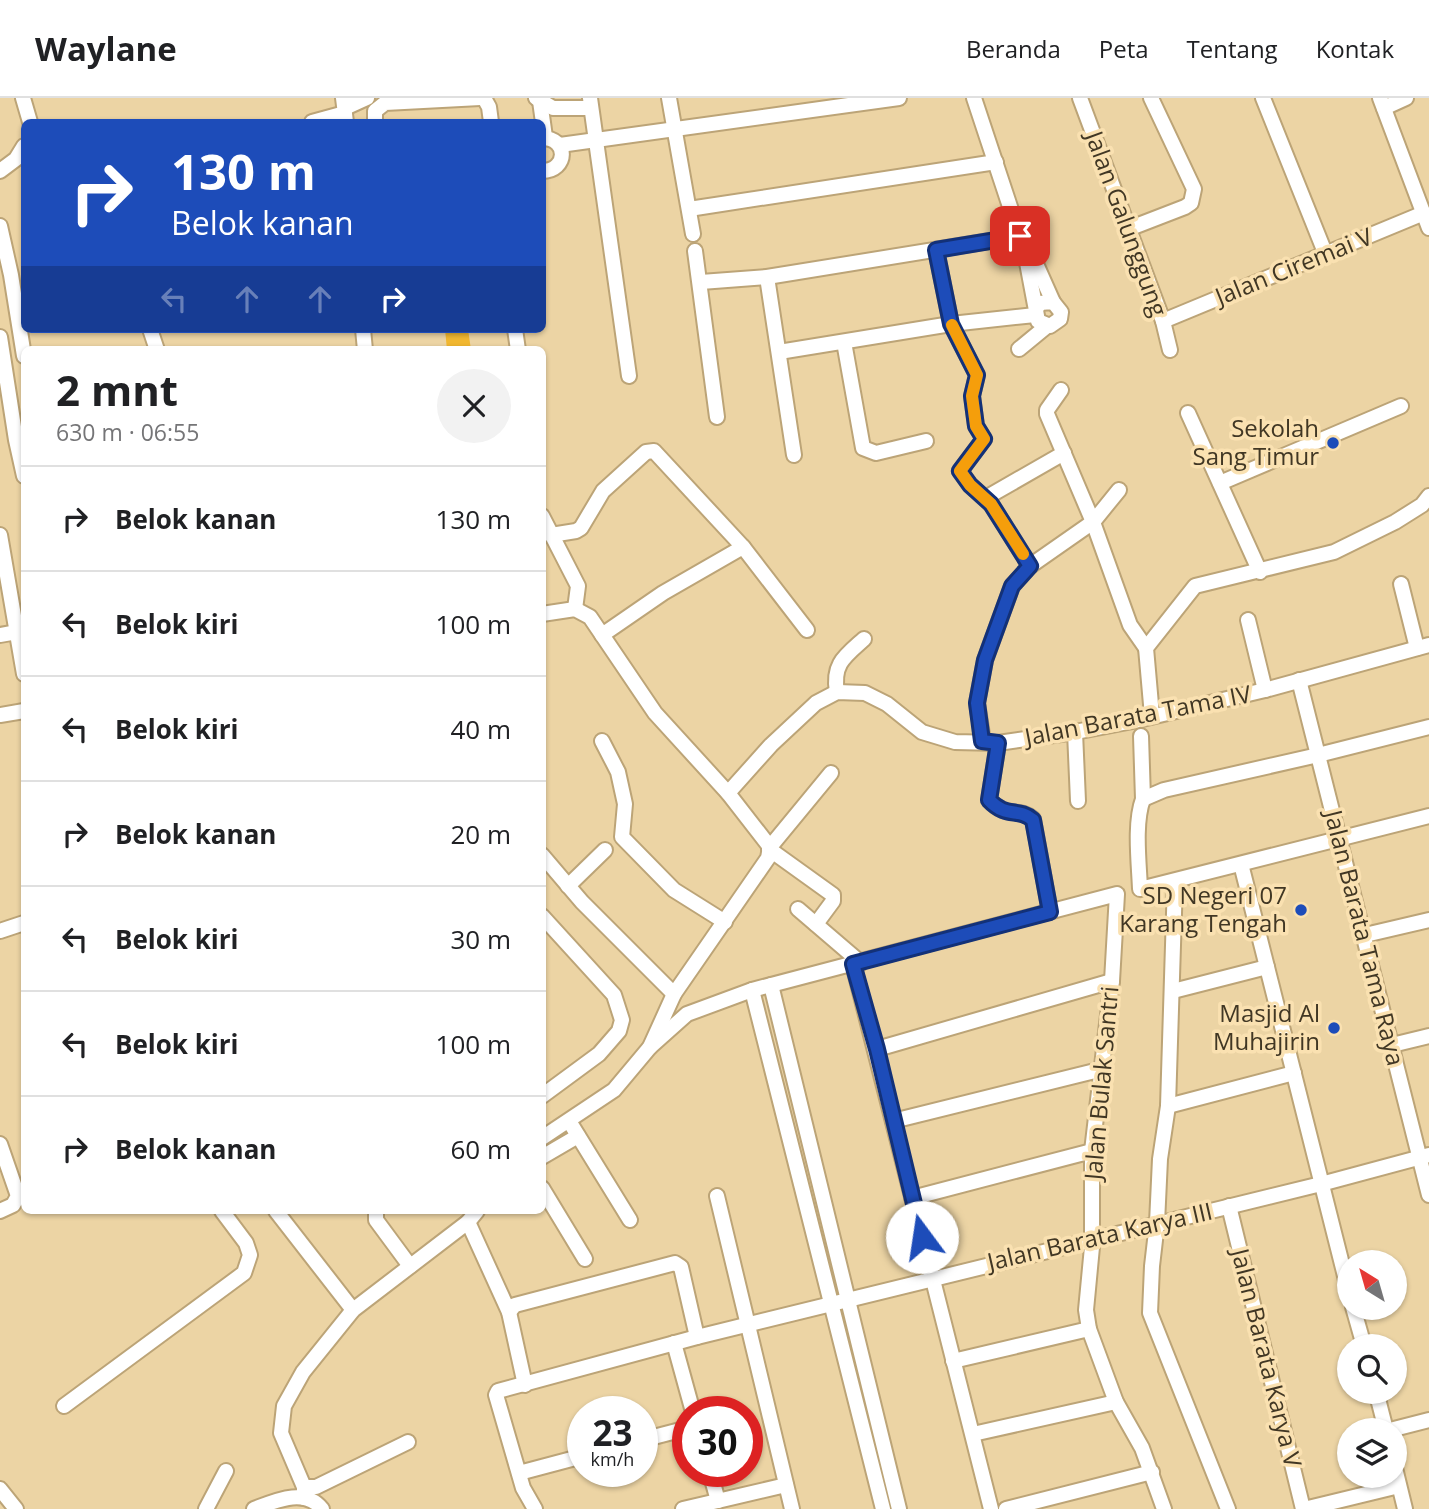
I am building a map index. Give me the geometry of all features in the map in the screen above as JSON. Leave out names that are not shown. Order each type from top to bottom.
[{"type":"street","points":[[23,98],[29,119]]},
{"type":"street","points":[[31,119],[36,98]]},
{"type":"street","points":[[320,119],[367,98]]},
{"type":"street","points":[[375,119],[375,111],[385,103],[482,98],[489,107],[491,119]]},
{"type":"street","points":[[670,98],[692,234]]},
{"type":"street","points":[[560,145],[899,98]]},
{"type":"street","points":[[974,98],[1026,252],[1038,321],[1046,326]]},
{"type":"street","name":"Jalan Galunggung","points":[[1080,98],[1163,321],[1170,350]]},
{"type":"street","points":[[1128,229],[1185,207],[1191,203],[1194,189],[1152,98]]},
{"type":"street","points":[[1263,98],[1326,254]]},
{"type":"street","points":[[1406,98],[1382,103],[1429,228]]},
{"type":"street","points":[[538,100],[553,108],[590,103],[629,376]]},
{"type":"street","points":[[538,100],[541,119]]},
{"type":"street","points":[[546,137],[560,145],[562,155],[558,165],[546,171]]},
{"type":"street","points":[[2,173],[21,151]]},
{"type":"street","points":[[689,209],[996,162]]},
{"type":"street","name":"Jalan Ciremai V","points":[[1163,321],[1424,213]]},
{"type":"street","points":[[0,226],[6,276],[22,346]]},
{"type":"street","points":[[701,282],[767,276],[1020,236]]},
{"type":"street","points":[[936,250],[951,324],[977,375],[972,396],[976,426],[984,439],[960,471],[970,485],[991,504],[1030,566]]},
{"type":"street","points":[[695,251],[717,417]]},
{"type":"street","points":[[1019,349],[1046,326],[1056,324],[1060,318],[1058,306],[1053,302],[1033,257],[1026,252]]},
{"type":"street","points":[[767,276],[794,456]]},
{"type":"street","points":[[1036,312],[1040,303],[1053,302]]},
{"type":"street","points":[[779,352],[1036,312]]},
{"type":"street","points":[[0,337],[21,462]]},
{"type":"street","points":[[844,342],[863,448],[876,453],[926,442]]},
{"type":"street","points":[[1061,390],[1047,414],[1093,522],[1130,625],[1146,648],[1152,716]]},
{"type":"street","points":[[1220,483],[1401,406]]},
{"type":"street","points":[[1188,413],[1260,572]]},
{"type":"street","points":[[551,535],[581,528],[603,491],[646,452],[654,451],[743,547],[807,630]]},
{"type":"street","points":[[991,504],[989,496],[993,492],[1064,453]]},
{"type":"street","points":[[982,741],[977,703],[985,660],[1012,586],[1030,566],[1093,522],[1119,490]]},
{"type":"street","points":[[1146,648],[1195,586],[1334,552],[1395,522],[1422,505],[1429,496]]},
{"type":"street","points":[[546,524],[578,586],[575,609]]},
{"type":"street","points":[[0,535],[2,559],[21,649]]},
{"type":"street","points":[[602,635],[663,593],[743,547]]},
{"type":"street","points":[[1401,584],[1423,646]]},
{"type":"street","points":[[546,613],[575,609],[590,617],[655,713],[728,793],[770,848],[833,895],[833,901],[816,924]]},
{"type":"street","points":[[1248,620],[1265,690]]},
{"type":"street","points":[[0,635],[17,632]]},
{"type":"street","points":[[728,793],[816,703],[837,692],[835,678],[840,661],[864,639]]},
{"type":"street","name":"Jalan Barata Tama IV","points":[[837,692],[864,693],[887,704],[922,732],[955,742],[998,743],[1075,732],[1152,716],[1265,690],[1423,646]]},
{"type":"street","name":"Jalan Barata Tama Raya","points":[[1299,680],[1392,1045],[1424,1156],[1429,1195]]},
{"type":"street","points":[[0,715],[21,712]]},
{"type":"street","points":[[1143,799],[1164,790],[1429,727]]},
{"type":"street","points":[[1075,732],[1078,801]]},
{"type":"street","points":[[1141,736],[1143,799],[1139,826],[1140,889],[1429,816]]},
{"type":"street","points":[[602,741],[618,772],[625,804],[622,837],[674,890],[725,922]]},
{"type":"street","points":[[546,1135],[614,1090],[650,1047],[687,1014],[752,990],[1050,912],[1033,820],[1027,814],[999,811],[989,800],[998,743]]},
{"type":"street","points":[[650,1047],[674,994],[768,858],[770,848],[831,773]]},
{"type":"street","points":[[568,886],[605,850]]},
{"type":"street","points":[[546,860],[568,886],[674,994]]},
{"type":"street","points":[[1241,864],[1338,1250]]},
{"type":"street","points":[[1175,881],[1168,1106],[1160,1159],[1150,1313],[1228,1509]]},
{"type":"street","name":"Jalan Bulak Santri","points":[[1050,912],[1116,894],[1112,981],[1092,1151],[1092,1239],[1086,1310],[1116,1402],[1142,1448],[1164,1509]]},
{"type":"street","points":[[797,909],[857,963],[893,1121],[991,1509]]},
{"type":"street","points":[[546,920],[614,995],[622,1020],[619,1031],[599,1054],[546,1093]]},
{"type":"street","points":[[1365,935],[1429,920]]},
{"type":"street","points":[[0,931],[21,927]]},
{"type":"street","points":[[1173,991],[1268,967]]},
{"type":"street","points":[[877,1049],[1112,981]]},
{"type":"street","points":[[771,985],[883,1509]]},
{"type":"street","points":[[752,990],[900,1509]]},
{"type":"street","points":[[1392,1045],[1429,1036]]},
{"type":"street","points":[[893,1121],[1102,1069]]},
{"type":"street","points":[[1168,1106],[1294,1073]]},
{"type":"street","points":[[569,1121],[630,1220]]},
{"type":"street","points":[[546,1155],[578,1136]]},
{"type":"street","points":[[0,1144],[21,1195],[13,1205],[0,1211]]},
{"type":"street","points":[[912,1198],[1092,1151]]},
{"type":"street","name":"Jalan Barata Karya III","points":[[519,1473],[497,1392],[697,1337],[1321,1184],[1424,1156]]},
{"type":"street","points":[[546,1195],[585,1259]]},
{"type":"street","points":[[717,1196],[792,1509]]},
{"type":"street","name":"Jalan Barata Karya V","points":[[1229,1206],[1304,1509]]},
{"type":"street","points":[[64,1406],[244,1273],[250,1255],[246,1243],[224,1214]]},
{"type":"street","points":[[278,1214],[353,1310]]},
{"type":"street","points":[[376,1214],[376,1220],[410,1266]]},
{"type":"street","points":[[322,1509],[304,1492],[282,1433],[284,1406],[303,1372],[353,1310],[473,1217],[509,1312],[525,1385]]},
{"type":"street","points":[[509,1312],[515,1306],[675,1263],[681,1267],[697,1337]]},
{"type":"street","points":[[953,1361],[1090,1329]]},
{"type":"street","points":[[674,1343],[689,1396]]},
{"type":"street","points":[[973,1434],[1116,1402]]},
{"type":"street","points":[[1407,1425],[1429,1420]]},
{"type":"street","points":[[254,1509],[316,1487],[408,1442]]},
{"type":"street","points":[[535,1509],[523,1488],[519,1473],[567,1460]]},
{"type":"street","points":[[206,1509],[226,1471]]},
{"type":"street","points":[[1006,1509],[1152,1472]]},
{"type":"street","points":[[683,1509],[786,1485]]},
{"type":"street","points":[[714,1487],[718,1501]]},
{"type":"street","points":[[1304,1509],[1391,1488]]},
{"type":"street","points":[[1400,1488],[1405,1509]]},
{"type":"street","points":[[0,1489],[16,1509]]},
{"type":"building","points":[[445,333],[469,333],[470,346],[447,346]]},
{"type":"slow traffic","points":[[952,325],[977,375],[972,396],[976,426],[984,439],[960,471],[970,485],[991,504],[1023,554]]},
{"type":"place","name":"Sekolah Sang Timur","points":[[1333,443]]},
{"type":"place","name":"SD Negeri 07 Karang Tengah","points":[[1301,910]]},
{"type":"place","name":"Masjid Al Muhajirin","points":[[1334,1028]]},
{"type":"route","points":[[922,1237],[877,1049],[853,964],[1050,912],[1033,820],[1027,814],[999,811],[989,800],[998,743],[982,741],[977,703],[985,660],[1005,602],[1012,586],[1030,566],[991,504],[970,485],[960,471],[984,439],[976,426],[972,396],[977,375],[951,324],[936,250],[1020,236]]}]
